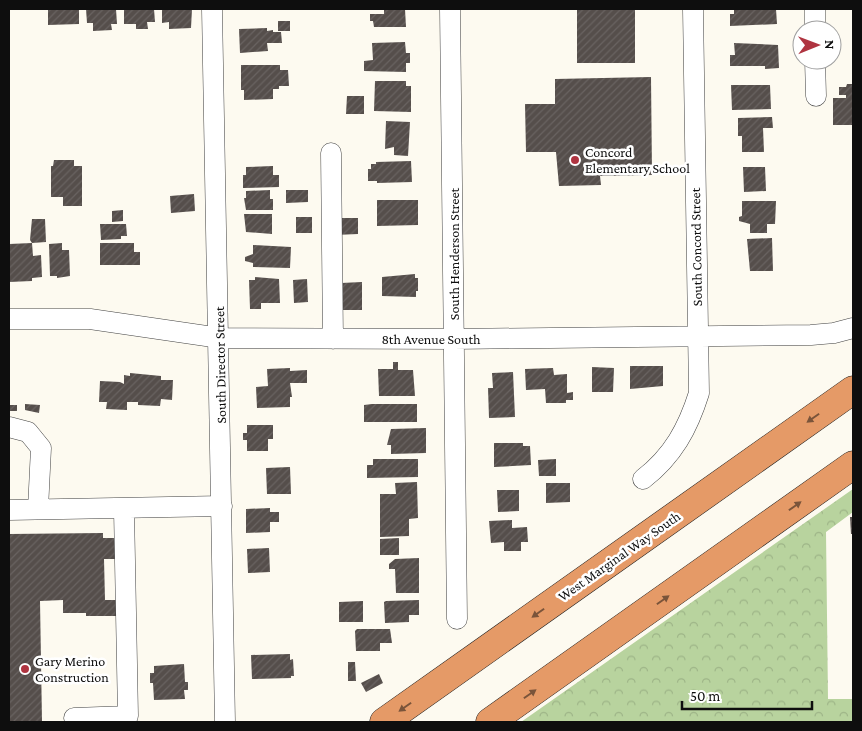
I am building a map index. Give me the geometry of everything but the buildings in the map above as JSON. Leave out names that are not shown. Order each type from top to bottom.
[{"type":"highway","name":"West Marginal Way South","points":[[384,722],[853,390]]},
{"type":"highway","points":[[490,722],[853,465]]},
{"type":"street","name":"South Director Street","points":[[212,9],[220,338],[225,722]]},
{"type":"street","name":"South Henderson Street","points":[[450,9],[457,619]]},
{"type":"street","name":"South Concord Street","points":[[643,479],[672,451],[691,419],[699,393],[700,358],[697,336],[693,9]]},
{"type":"street","points":[[815,70],[816,96]]},
{"type":"street","points":[[331,153],[333,339]]},
{"type":"street","name":"8th Avenue South","points":[[9,319],[90,319],[220,338],[454,339],[811,335],[834,333],[853,328]]},
{"type":"street","points":[[9,426],[28,432],[40,448],[38,509]]},
{"type":"street","points":[[9,510],[124,510],[222,506]]},
{"type":"street","points":[[74,718],[128,716],[124,510]]},
{"type":"green space","points":[[853,489],[853,512],[826,532],[828,699],[853,699],[853,722],[521,722]]},
{"type":"place","name":"Concord Elementary School","points":[[575,160]]},
{"type":"place","name":"Gary Merino Construction","points":[[25,669]]}]
